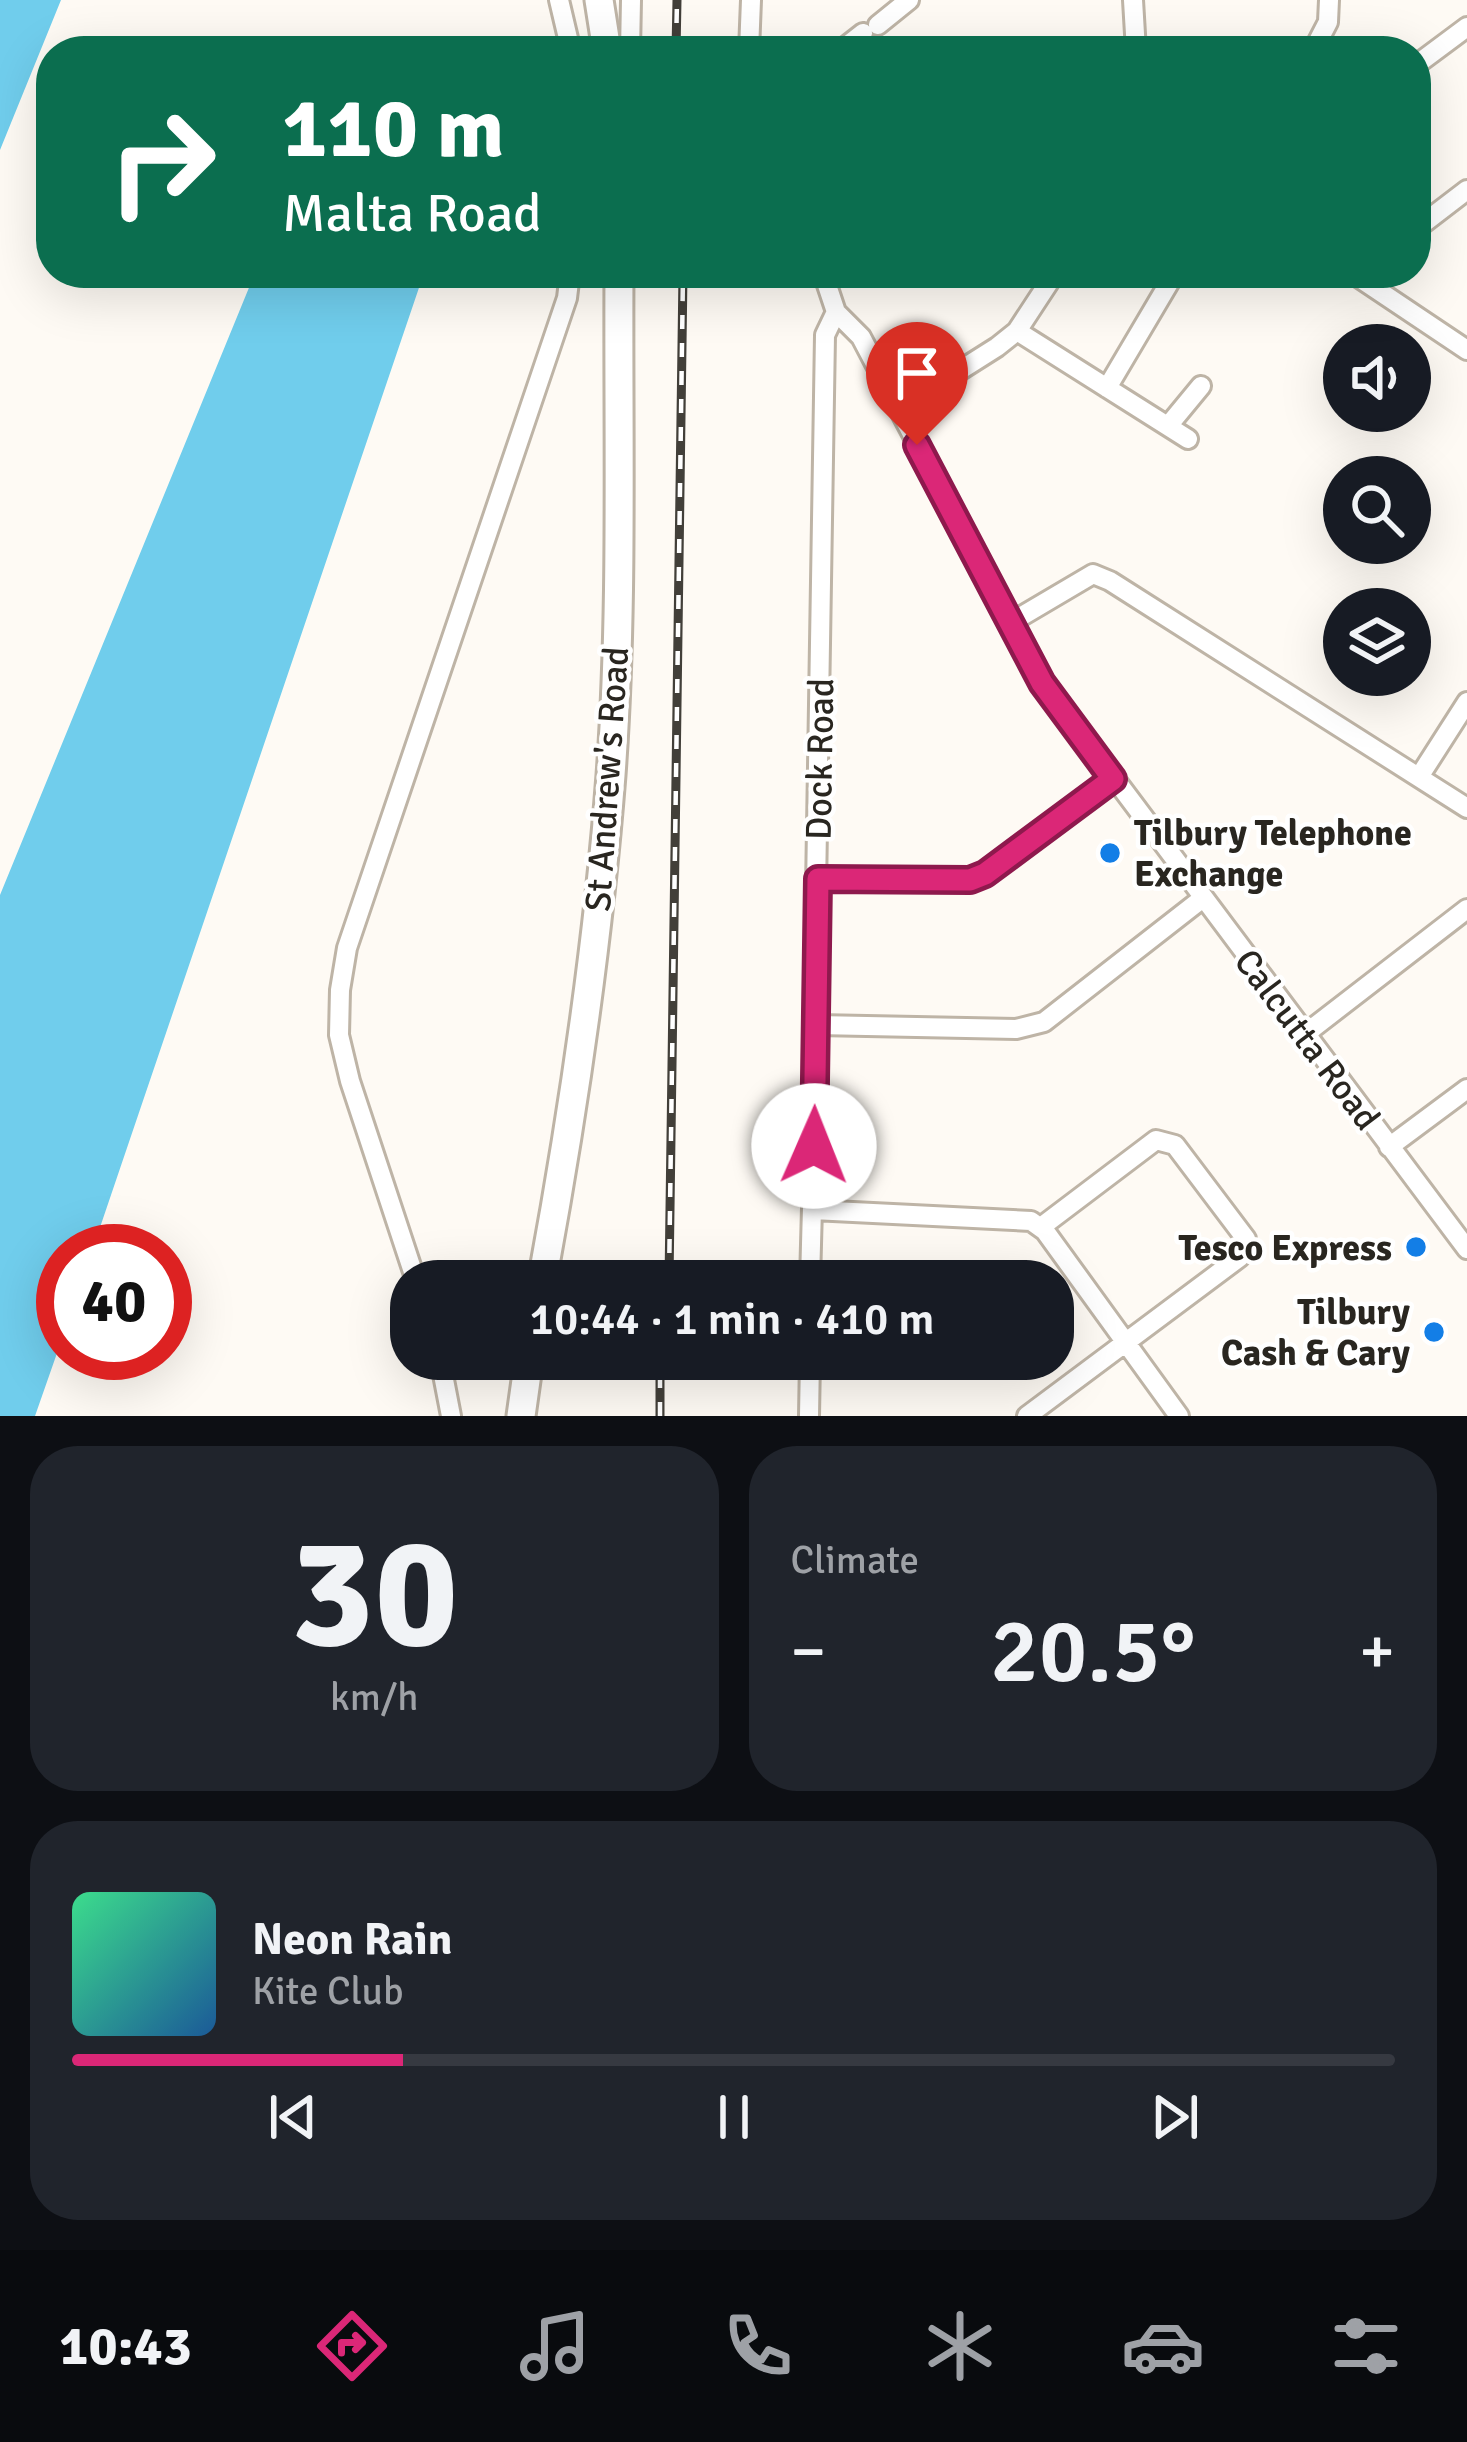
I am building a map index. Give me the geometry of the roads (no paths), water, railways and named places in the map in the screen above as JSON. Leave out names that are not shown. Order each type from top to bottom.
[{"type":"highway","points":[[599,0],[605,36]]},
{"type":"highway","name":"St Andrew's Road","points":[[546,1260],[566,1149],[610,776],[618,636],[619,288]]},
{"type":"highway","points":[[521,1416],[526,1380]]},
{"type":"street","points":[[559,0],[567,36]]},
{"type":"street","points":[[630,36],[631,0]]},
{"type":"street","points":[[750,36],[751,0]]},
{"type":"street","points":[[860,36],[910,0]]},
{"type":"street","points":[[1132,0],[1135,36]]},
{"type":"street","points":[[1321,36],[1330,0]]},
{"type":"street","points":[[1431,54],[1467,28]]},
{"type":"street","points":[[1431,218],[1467,190]]},
{"type":"street","points":[[409,1260],[350,1082],[339,1035],[340,990],[347,948],[568,288]]},
{"type":"street","name":"Calcutta Road","points":[[828,288],[836,312],[861,337],[1042,683],[1467,1249]]},
{"type":"street","points":[[899,409],[1017,332],[1045,288]]},
{"type":"street","points":[[1107,388],[1166,288]]},
{"type":"street","points":[[1376,288],[1467,350]]},
{"type":"street","name":"Dock Road","points":[[811,1260],[824,335],[836,312]]},
{"type":"street","points":[[1017,332],[1188,439]]},
{"type":"street","points":[[1168,426],[1201,386]]},
{"type":"street","points":[[1010,623],[1094,574],[1467,808]]},
{"type":"street","points":[[1419,777],[1467,702]]},
{"type":"street","points":[[818,879],[970,880],[985,874],[1113,779]]},
{"type":"street","points":[[817,1025],[1016,1029],[1044,1022],[1203,898]]},
{"type":"street","points":[[1304,1034],[1467,909]]},
{"type":"street","points":[[1389,1147],[1467,1089]]},
{"type":"street","points":[[1027,1416],[1240,1257],[1246,1239],[1174,1145],[1156,1140],[1042,1227]]},
{"type":"street","points":[[813,1210],[1031,1221],[1042,1227],[1179,1416]]},
{"type":"street","points":[[444,1380],[451,1416]]},
{"type":"street","points":[[809,1380],[809,1416]]},
{"type":"water","points":[[0,0],[61,0],[46,36],[36,36],[36,61],[0,150]]},
{"type":"water","points":[[249,288],[419,288],[101,1224],[36,1224],[36,1380],[48,1380],[35,1416],[0,1416],[0,895]]},
{"type":"railway","points":[[676,36],[677,0]]},
{"type":"railway","points":[[669,1260],[683,288]]},
{"type":"railway","points":[[660,1380],[660,1416]]},
{"type":"place","name":"Tilbury Telephone Exchange","points":[[1110,853]]},
{"type":"place","name":"Tesco Express","points":[[1416,1247]]},
{"type":"place","name":"Tilbury Cash & Cary","points":[[1434,1332]]}]
